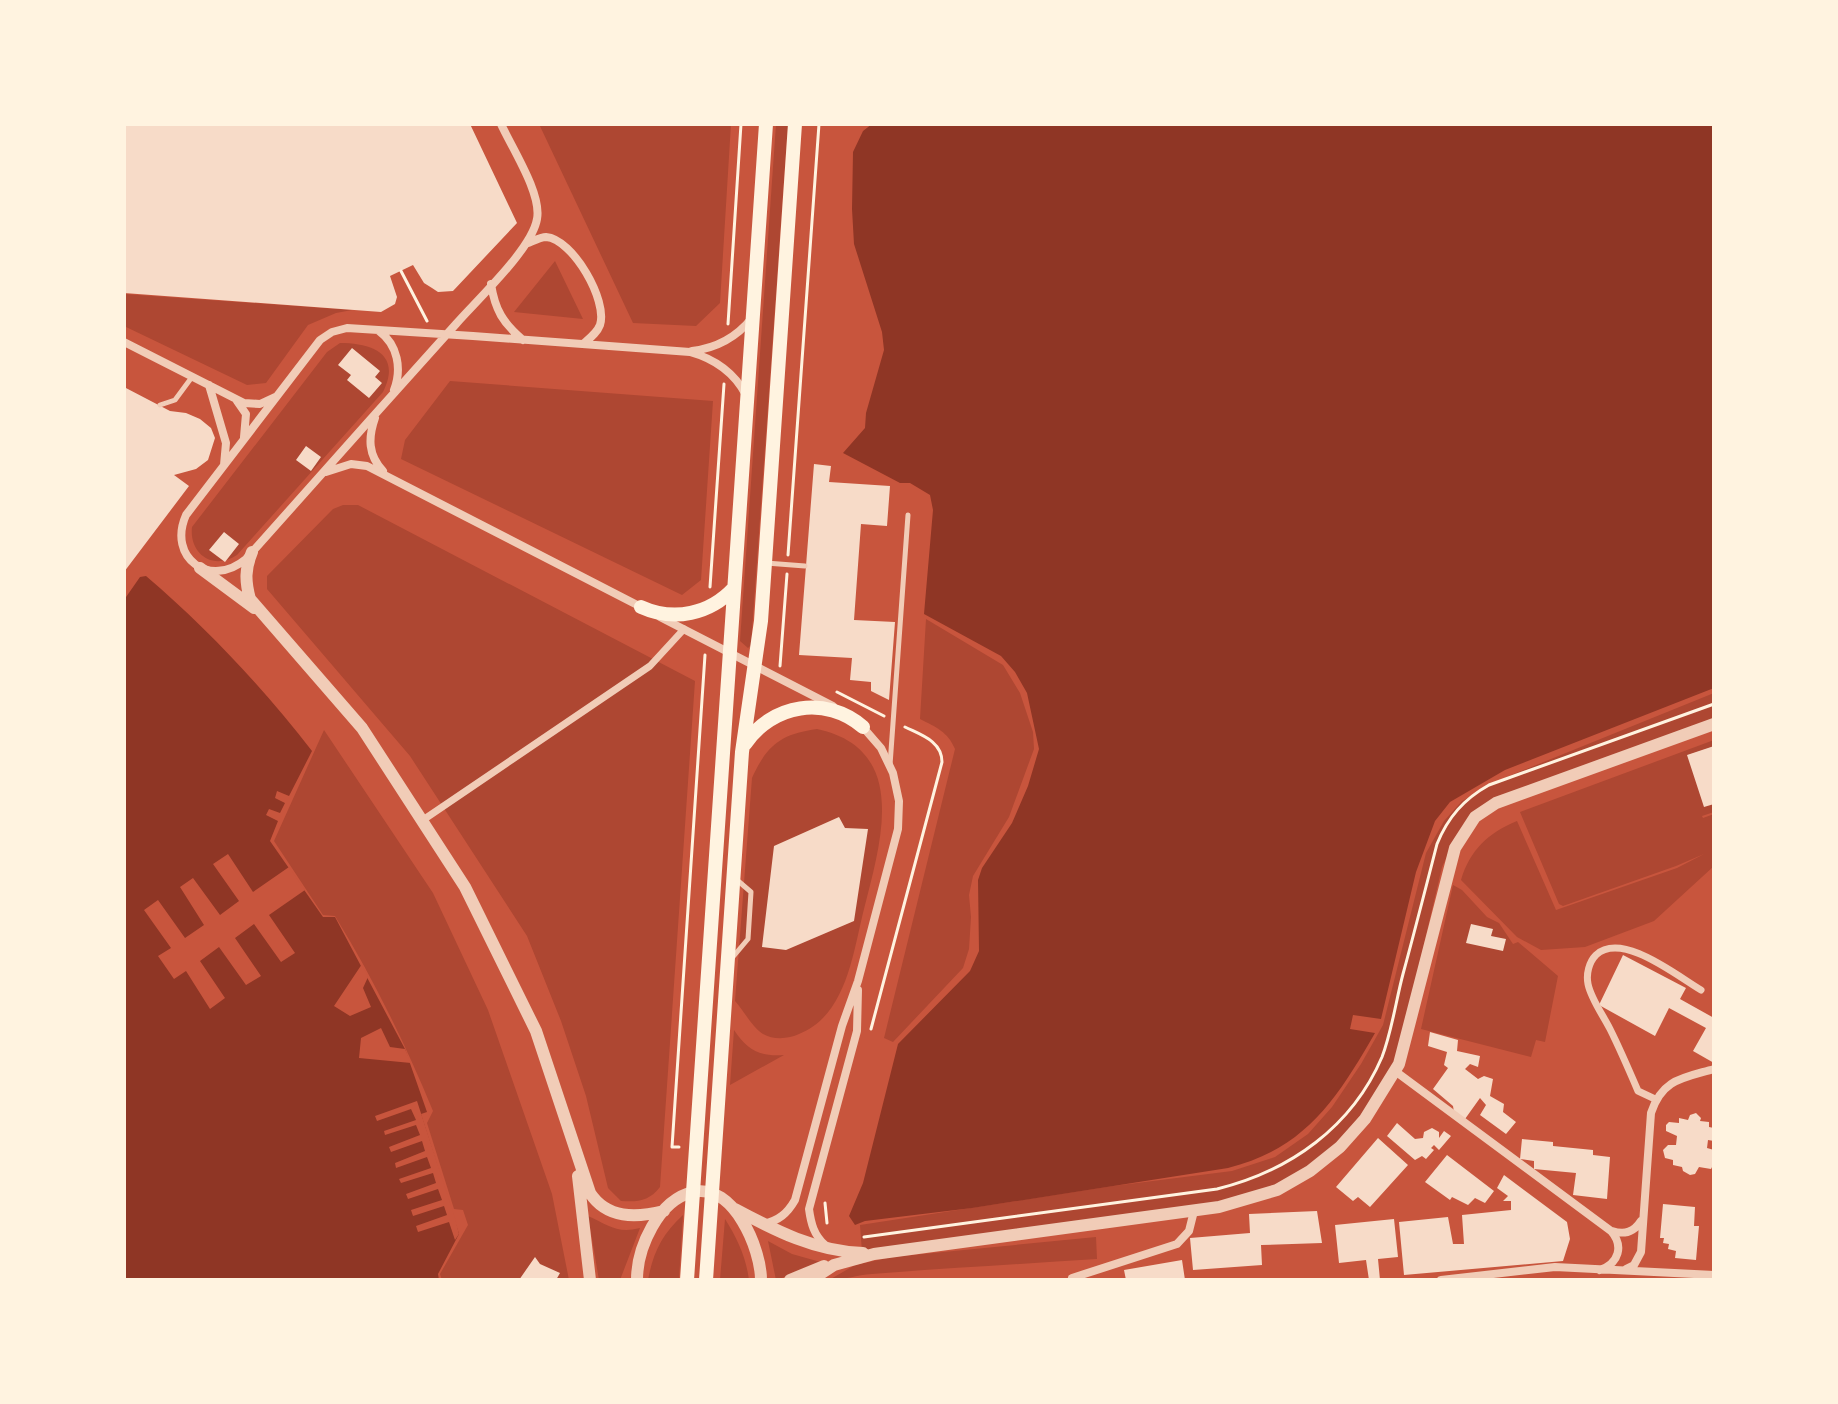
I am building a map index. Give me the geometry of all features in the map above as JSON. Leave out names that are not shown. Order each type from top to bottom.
[{"type":"main road","points":[[687,1280],[766,124]]},
{"type":"main road","points":[[706,1280],[743,747],[765,563],[795,124]]},
{"type":"main road","points":[[641,607],[667,615],[693,613],[712,606],[734,588]]},
{"type":"main road","points":[[743,747],[754,732],[769,720],[798,708],[817,707],[836,711],[863,727]]},
{"type":"street","points":[[200,568],[224,571],[236,567],[252,552],[528,243],[538,216],[536,200],[501,124]]},
{"type":"street","points":[[528,243],[546,237],[562,243],[576,255],[598,301],[601,316],[593,336],[582,344]]},
{"type":"street","points":[[491,284],[495,307],[505,326],[523,341]]},
{"type":"street","points":[[753,317],[740,332],[723,343],[704,350],[684,351],[347,328],[332,332],[320,340],[186,515],[180,538],[190,560],[259,613],[362,728],[465,887],[536,1031],[586,1185],[596,1202],[605,1209],[627,1216],[646,1216],[664,1211],[693,1192],[712,1194],[763,1224],[806,1243],[832,1250],[874,1254]]},
{"type":"street","points":[[378,330],[394,349],[399,364],[398,381],[391,396]]},
{"type":"street","points":[[124,342],[233,398],[255,405],[274,398],[282,390]]},
{"type":"street","points":[[684,351],[719,364],[734,377],[747,398]]},
{"type":"street","points":[[209,385],[226,443],[224,466]]},
{"type":"street","points":[[233,398],[241,405],[247,422],[240,444]]},
{"type":"street","points":[[383,405],[374,419],[370,434],[371,453],[389,478]]},
{"type":"street","points":[[321,475],[335,467],[351,464],[367,466],[841,710],[863,727],[881,748],[890,765],[899,801],[898,829],[795,1200],[788,1212],[776,1221],[763,1224]]},
{"type":"street","points":[[252,552],[246,567],[245,583],[259,613]]},
{"type":"street","points":[[423,820],[650,666],[684,629]]},
{"type":"street","points":[[790,1280],[812,1270],[874,1254],[1219,1207],[1260,1196],[1310,1171],[1353,1134],[1395,1071],[1455,848],[1475,817],[1496,803],[1714,724]]},
{"type":"street","points":[[1655,1099],[1638,1091],[1591,993],[1587,976],[1592,960],[1599,952],[1613,947],[1634,950],[1701,990]]},
{"type":"street","points":[[832,1250],[816,1237],[809,1209],[857,1031],[858,981]]},
{"type":"street","points":[[1637,1272],[1651,1113],[1655,1099],[1676,1080],[1714,1069]]},
{"type":"street","points":[[1395,1071],[1611,1231],[1637,1272]]},
{"type":"street","points":[[576,1154],[590,1280]]},
{"type":"street","points":[[731,1207],[747,1228],[755,1247],[761,1280]]},
{"type":"street","points":[[635,1277],[647,1233],[664,1211]]},
{"type":"street","points":[[1072,1278],[1177,1244],[1189,1231],[1194,1211]]},
{"type":"street","points":[[1611,1231],[1632,1230],[1644,1214]]},
{"type":"street","points":[[1600,1270],[1613,1264],[1619,1244]]},
{"type":"street","points":[[811,1280],[828,1268],[847,1261]]},
{"type":"street","points":[[1441,1280],[1555,1267],[1714,1275]]},
{"type":"lane","points":[[160,405],[175,400],[192,377]]},
{"type":"lane","points":[[890,765],[908,515]]},
{"type":"lane","points":[[765,563],[805,566]]},
{"type":"path","points":[[780,663],[819,124]]},
{"type":"path","points":[[401,271],[434,334]]},
{"type":"path","points":[[837,692],[936,744],[942,752],[942,762],[869,1039]]},
{"type":"path","points":[[857,1239],[1217,1189],[1253,1179],[1299,1156],[1339,1122],[1382,1056],[1437,844],[1443,829],[1461,805],[1489,785],[1714,704]]},
{"type":"path","points":[[825,1204],[828,1227]]},
{"type":"shaded area","points":[[539,124],[731,124],[720,303],[696,326],[633,323]]},
{"type":"shaded area","points":[[776,124],[788,124],[751,645],[748,648],[740,641]]},
{"type":"shaded area","points":[[872,124],[1714,124],[1714,688],[1505,770],[1450,802],[1435,821],[1416,872],[1381,1019],[1353,1015],[1350,1029],[1375,1033],[1347,1079],[1316,1118],[1278,1148],[1255,1159],[1228,1168],[972,1208],[865,1221],[855,1225],[849,1216],[863,1183],[898,1044],[970,971],[979,951],[978,880],[982,868],[1012,823],[1039,749],[1027,693],[1015,672],[1001,656],[924,614],[933,510],[930,495],[843,453],[865,428],[866,413],[884,350],[882,332],[854,244],[852,209],[853,152],[863,131]]},
{"type":"shaded area","points":[[555,261],[583,319],[514,312]]},
{"type":"shaded area","points":[[124,294],[352,310],[308,325],[266,383],[247,385],[124,326]]},
{"type":"shaded area","points":[[340,343],[363,345],[381,353],[389,368],[383,392],[237,555],[219,561],[204,557],[194,545],[192,527],[327,352]]},
{"type":"shaded area","points":[[450,381],[713,401],[701,580],[682,595],[401,459],[405,440]]},
{"type":"shaded area","points":[[358,505],[695,681],[660,1187],[648,1198],[621,1201],[608,1188],[586,1096],[561,1021],[527,936],[410,756],[267,589],[267,576],[333,509]]},
{"type":"shaded area","points":[[146,576],[234,659],[312,751],[289,796],[277,791],[275,798],[285,803],[280,813],[269,809],[266,815],[278,821],[270,841],[323,917],[335,917],[405,1049],[427,1112],[421,1114],[459,1234],[438,1274],[439,1280],[124,1280],[124,600],[140,577]]},
{"type":"shaded area","points":[[926,619],[1003,665],[1020,693],[1033,732],[1034,749],[1009,817],[973,876],[969,895],[969,949],[963,968],[893,1042],[884,1038],[955,749],[945,734],[920,719]]},
{"type":"shaded area","points":[[1714,693],[1714,723],[1508,797],[1456,837],[1442,867],[1394,1072],[1351,1127],[1309,1171],[1275,1187],[1215,1205],[862,1252],[860,1225],[1232,1171],[1275,1157],[1308,1134],[1332,1107],[1383,1025],[1426,853],[1444,821],[1462,801],[1509,776]]},
{"type":"shaded area","points":[[817,729],[846,740],[866,756],[877,777],[882,801],[881,828],[851,962],[838,997],[815,1025],[795,1036],[776,1038],[759,1031],[735,1001],[752,778],[763,757],[777,743],[794,734]]},
{"type":"shaded area","points":[[324,730],[433,893],[488,1010],[552,1194],[569,1280],[442,1280],[440,1274],[468,1225],[463,1210],[454,1209],[427,1123],[433,1111],[388,1011],[349,939],[335,916],[323,915],[274,841]]},
{"type":"shaded area","points":[[1714,740],[1714,812],[1702,816],[1714,814],[1714,866],[1654,921],[1585,947],[1541,950],[1517,937],[1461,880],[1475,851],[1497,831],[1517,821],[1556,910],[1677,868],[1704,854],[1563,906],[1559,904],[1520,812]]},
{"type":"shaded area","points":[[1453,885],[1462,890],[1487,917],[1499,923],[1513,944],[1518,942],[1558,976],[1545,1042],[1536,1040],[1531,1057],[1421,1029]]},
{"type":"shaded area","points":[[734,1030],[755,1051],[784,1055],[730,1085]]},
{"type":"shaded area","points":[[683,1215],[679,1280],[648,1280],[660,1244]]},
{"type":"shaded area","points":[[588,1216],[619,1229],[640,1228],[620,1280],[599,1280]]},
{"type":"shaded area","points":[[725,1219],[746,1263],[749,1280],[720,1280]]},
{"type":"shaded area","points":[[1096,1237],[1097,1259],[872,1274],[829,1280],[855,1265],[892,1257]]},
{"type":"shaded area","points":[[768,1241],[792,1254],[824,1263],[776,1280]]},
{"type":"pier","points":[[228,854],[253,892],[289,867],[305,890],[269,915],[295,953],[281,962],[254,924],[235,938],[261,976],[246,985],[219,947],[200,961],[225,998],[210,1009],[186,971],[174,979],[158,956],[171,948],[144,910],[158,900],[185,938],[204,925],[180,887],[193,878],[220,915],[239,901],[213,864]]},
{"type":"pier","points":[[362,964],[368,977],[363,988],[371,1007],[350,1016],[334,1006]]},
{"type":"pier","points":[[381,1028],[390,1047],[405,1049],[411,1063],[359,1058],[361,1038]]},
{"type":"pier","points":[[417,1101],[455,1218],[459,1234],[455,1240],[449,1222],[418,1232],[416,1226],[447,1215],[444,1206],[413,1216],[411,1210],[442,1200],[438,1189],[408,1199],[406,1194],[436,1183],[433,1173],[401,1183],[399,1179],[431,1168],[427,1157],[396,1168],[395,1163],[425,1151],[422,1141],[391,1152],[389,1147],[420,1135],[416,1125],[385,1135],[384,1131],[416,1120],[411,1109],[377,1121],[375,1116]]},
{"type":"building","points":[[124,124],[470,124],[517,223],[453,291],[438,292],[424,283],[413,265],[390,276],[397,297],[395,304],[381,312],[124,293]]},
{"type":"building","points":[[352,348],[380,371],[375,377],[382,383],[369,398],[347,380],[351,375],[338,365]]},
{"type":"building","points":[[124,387],[170,411],[200,419],[211,428],[215,438],[208,460],[196,469],[174,475],[189,486],[124,572]]},
{"type":"building","points":[[306,446],[321,457],[311,471],[296,460]]},
{"type":"building","points":[[814,464],[831,466],[829,482],[890,486],[887,526],[861,524],[854,620],[895,622],[889,700],[871,691],[871,682],[850,680],[852,658],[799,655]]},
{"type":"building","points":[[224,532],[239,544],[225,562],[209,550]]},
{"type":"building","points":[[1714,746],[1714,804],[1704,807],[1687,755]]},
{"type":"building","points":[[839,817],[845,828],[868,829],[854,921],[786,950],[762,947],[774,846]]},
{"type":"building","points":[[1471,924],[1493,929],[1491,936],[1506,939],[1503,951],[1466,943]]},
{"type":"building","points":[[1623,955],[1686,988],[1680,999],[1714,1018],[1714,1063],[1693,1051],[1706,1028],[1669,1008],[1655,1036],[1599,1005]]},
{"type":"building","points":[[1430,1032],[1458,1040],[1457,1051],[1480,1056],[1478,1067],[1470,1064],[1465,1069],[1478,1079],[1484,1076],[1493,1079],[1490,1096],[1504,1104],[1503,1112],[1516,1122],[1506,1134],[1480,1115],[1486,1105],[1480,1098],[1465,1119],[1454,1112],[1453,1106],[1433,1089],[1448,1068],[1444,1065],[1447,1052],[1428,1046]]},
{"type":"building","points":[[1696,1113],[1700,1121],[1709,1122],[1709,1127],[1714,1128],[1714,1141],[1708,1140],[1707,1148],[1714,1150],[1714,1163],[1711,1169],[1699,1167],[1695,1174],[1690,1175],[1682,1167],[1673,1165],[1673,1160],[1665,1158],[1663,1150],[1668,1145],[1676,1145],[1677,1136],[1666,1131],[1666,1125],[1669,1122],[1679,1123],[1679,1118],[1688,1120],[1690,1115]]},
{"type":"building","points":[[1397,1123],[1415,1139],[1423,1138],[1424,1132],[1432,1128],[1439,1132],[1439,1138],[1444,1131],[1451,1136],[1439,1150],[1434,1145],[1431,1148],[1434,1150],[1426,1159],[1422,1156],[1415,1160],[1387,1136]]},
{"type":"building","points":[[1378,1138],[1408,1165],[1370,1207],[1358,1197],[1353,1201],[1336,1187]]},
{"type":"building","points":[[1522,1139],[1593,1150],[1593,1155],[1610,1157],[1607,1199],[1573,1195],[1576,1173],[1534,1169],[1534,1161],[1520,1159]]},
{"type":"building","points":[[1447,1155],[1494,1191],[1485,1203],[1475,1198],[1468,1205],[1452,1197],[1450,1200],[1425,1182]]},
{"type":"building","points":[[1504,1175],[1567,1222],[1570,1239],[1563,1261],[1404,1275],[1399,1222],[1448,1217],[1453,1244],[1464,1244],[1462,1215],[1511,1210],[1511,1201],[1503,1201],[1508,1196],[1497,1188]]},
{"type":"building","points":[[1663,1204],[1695,1207],[1694,1226],[1699,1226],[1696,1260],[1675,1258],[1676,1251],[1668,1249],[1669,1244],[1663,1243],[1664,1238],[1660,1238]]},
{"type":"building","points":[[1317,1211],[1322,1243],[1261,1245],[1262,1265],[1193,1270],[1190,1238],[1250,1233],[1249,1214]]},
{"type":"building","points":[[1394,1219],[1398,1257],[1378,1259],[1380,1280],[1369,1280],[1366,1260],[1339,1263],[1335,1225]]},
{"type":"building","points":[[535,1257],[540,1264],[560,1273],[556,1280],[519,1280]]},
{"type":"building","points":[[1182,1260],[1185,1280],[1126,1280],[1124,1270]]}]
